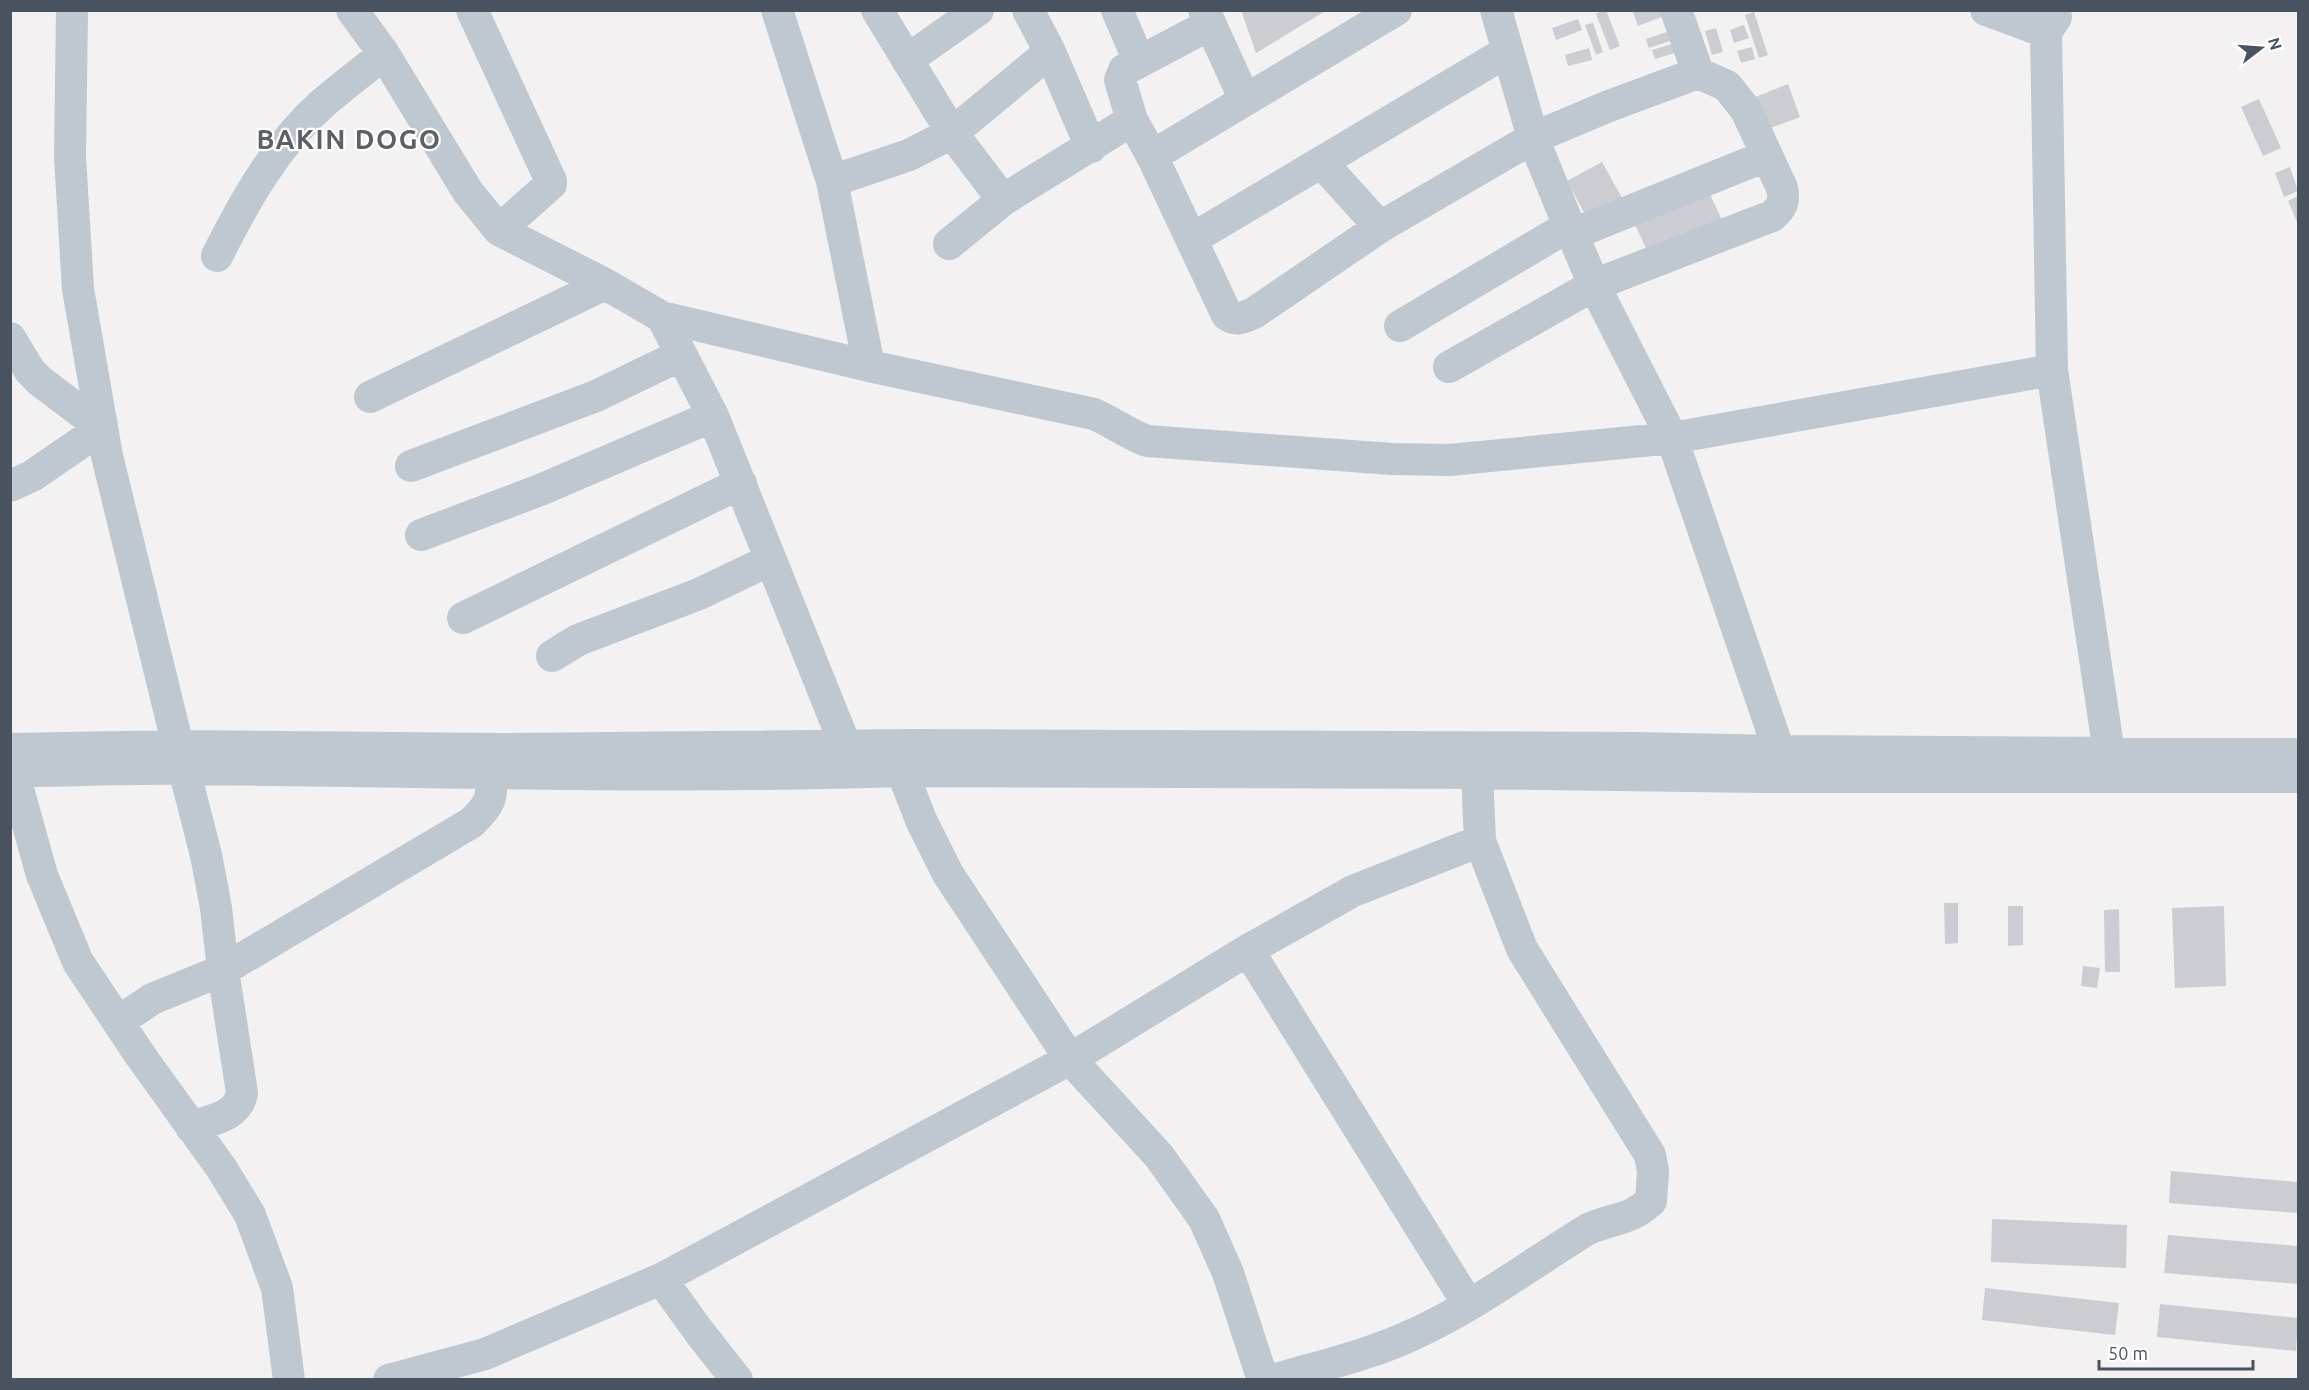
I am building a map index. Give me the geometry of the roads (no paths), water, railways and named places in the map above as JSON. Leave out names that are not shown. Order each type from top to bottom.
[{"type":"street","points":[[72,10],[70,157],[78,289],[107,456],[210,876],[242,1093],[241,1101],[226,1115],[191,1126]]},
{"type":"street","points":[[352,10],[384,54],[468,192],[499,230],[605,284],[662,317],[869,366],[1094,414],[1130,435],[1147,441],[1392,459],[1450,460],[1672,438],[2052,370]]},
{"type":"street","points":[[472,10],[551,181],[551,184],[499,230]]},
{"type":"street","points":[[777,10],[832,181],[869,366]]},
{"type":"street","points":[[877,10],[952,133],[1003,200]]},
{"type":"street","points":[[907,60],[978,10]]},
{"type":"street","points":[[1028,10],[1050,52],[1091,147]]},
{"type":"street","points":[[1117,10],[1139,61]]},
{"type":"street","points":[[1152,156],[1396,10]]},
{"type":"street","points":[[1496,10],[1533,138],[1594,285],[1672,438],[1779,751]]},
{"type":"street","points":[[1676,10],[1698,73]]},
{"type":"street","points":[[1986,10],[2050,18],[2052,370],[2109,753]]},
{"type":"street","points":[[1245,100],[1207,18],[1124,70],[1120,75],[1132,120],[1152,156],[1227,315],[1232,319],[1240,319],[1254,313],[1380,227],[1533,138],[1610,106],[1698,73],[1727,86],[1746,110],[1782,188],[1784,200],[1781,208],[1772,216],[1594,285],[1449,367]]},
{"type":"street","points":[[1192,239],[1508,51]]},
{"type":"street","points":[[832,181],[909,155],[952,133],[1050,52]]},
{"type":"street","points":[[217,256],[247,197],[286,142],[322,104],[384,54]]},
{"type":"street","points":[[949,244],[1003,200],[1132,120]]},
{"type":"street","points":[[1400,326],[1571,230],[1766,156]]},
{"type":"street","points":[[1322,163],[1380,227]]},
{"type":"street","points":[[370,397],[605,284]]},
{"type":"street","points":[[662,317],[713,416],[846,747]]},
{"type":"street","points":[[10,338],[30,371],[40,381],[102,428]]},
{"type":"street","points":[[411,466],[596,396],[681,355]]},
{"type":"street","points":[[421,535],[540,489],[713,416]]},
{"type":"street","points":[[10,486],[32,476],[102,428]]},
{"type":"street","points":[[463,618],[741,483]]},
{"type":"street","points":[[552,656],[578,640],[699,594],[770,560]]},
{"type":"street","points":[[289,1380],[277,1288],[250,1215],[222,1169],[78,962],[42,875],[11,764],[181,758],[268,759],[926,745],[1637,748],[2109,753],[2236,765],[2298,777]]},
{"type":"street","points":[[268,759],[491,772],[1477,773],[1763,777],[2236,765],[2298,754]]},
{"type":"street","points":[[902,771],[921,820],[948,874],[1070,1059],[1159,1156],[1204,1219],[1228,1273],[1263,1380]]},
{"type":"street","points":[[118,1022],[152,999],[223,970],[471,823],[488,807],[492,788],[491,772]]},
{"type":"street","points":[[1274,1380],[1383,1347],[1415,1334],[1468,1305],[1587,1229],[1601,1223],[1627,1218],[1651,1201],[1653,1171],[1650,1155],[1522,949],[1480,841],[1477,773]]},
{"type":"street","points":[[389,1380],[485,1354],[662,1279],[1070,1059],[1248,950],[1353,891],[1480,841]]},
{"type":"street","points":[[1248,950],[1468,1305]]},
{"type":"street","points":[[662,1279],[737,1380]]},
{"type":"district","name":"BAKIN DOGO","points":[[349,139]]}]
